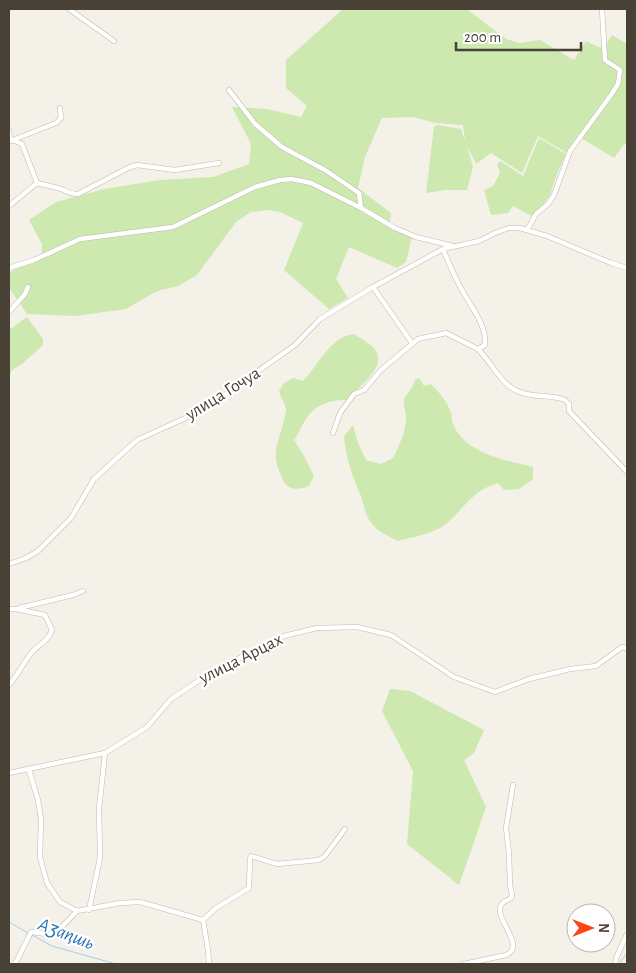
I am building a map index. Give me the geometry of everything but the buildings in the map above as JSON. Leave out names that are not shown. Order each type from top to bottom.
[{"type":"street","points":[[69,9],[114,41]]},
{"type":"street","points":[[527,230],[536,214],[548,204],[554,195],[570,151],[612,95],[618,84],[620,70],[604,60],[602,9]]},
{"type":"street","points":[[229,90],[255,124],[282,147],[325,170],[359,193],[360,208]]},
{"type":"street","points":[[11,141],[56,123],[61,118],[60,108]]},
{"type":"street","points":[[9,130],[11,141]]},
{"type":"street","points":[[11,141],[22,144],[37,184]]},
{"type":"street","points":[[9,206],[37,184],[62,188],[72,195],[78,194],[130,166],[137,165],[175,170],[219,163]]},
{"type":"street","points":[[9,268],[34,260],[80,239],[173,227],[256,187],[280,180],[292,179],[311,183],[395,228],[416,237],[457,246]]},
{"type":"street","name":"улица Гочуа","points":[[9,564],[26,558],[38,550],[71,518],[94,479],[137,440],[203,410],[223,398],[295,346],[320,319],[373,286],[443,249],[479,241],[495,232],[509,228],[520,228],[627,268]]},
{"type":"street","points":[[443,249],[462,291],[482,325],[485,345],[478,350]]},
{"type":"street","points":[[373,286],[412,343]]},
{"type":"street","points":[[9,312],[25,294],[28,287]]},
{"type":"street","points":[[333,433],[340,412],[354,394],[364,390],[372,378],[412,343],[424,337],[446,333],[478,350],[488,359],[500,379],[507,385],[524,394],[565,400],[570,407],[569,411],[627,472]]},
{"type":"street","points":[[9,610],[83,591]]},
{"type":"street","points":[[9,685],[31,653],[50,636],[52,630],[45,615],[39,612],[16,609]]},
{"type":"street","name":"улица Арцах","points":[[9,774],[105,753],[147,727],[171,699],[212,672],[284,636],[316,628],[357,627],[391,635],[454,677],[496,692],[529,679],[570,669],[596,666],[622,647],[627,648]]},
{"type":"street","points":[[89,910],[100,858],[99,809],[105,753]]},
{"type":"street","points":[[30,770],[41,819],[40,857],[47,883],[60,902],[77,911],[120,903],[140,902],[203,920]]},
{"type":"street","points":[[464,964],[510,954],[513,949],[512,938],[502,918],[500,908],[512,895],[506,828],[513,785]]},
{"type":"street","points":[[203,920],[216,908],[249,888],[250,859],[252,856],[277,864],[319,860],[325,856],[345,829]]},
{"type":"street","points":[[15,964],[31,932],[54,935],[77,911]]},
{"type":"street","points":[[203,920],[209,964]]},
{"type":"street","points":[[615,964],[627,934]]},
{"type":"green space","points":[[343,9],[468,10],[506,39],[520,43],[540,40],[574,60],[586,41],[603,49],[612,35],[627,44],[627,145],[624,144],[614,158],[578,136],[567,153],[538,136],[522,173],[491,153],[476,164],[467,146],[473,167],[467,190],[446,190],[426,193],[434,127],[437,125],[461,129],[465,141],[463,125],[436,123],[413,117],[382,118],[365,157],[358,188],[391,213],[389,228],[412,237],[406,262],[397,268],[349,247],[336,279],[348,298],[329,309],[284,270],[303,223],[280,212],[268,210],[251,212],[236,222],[197,275],[178,286],[157,291],[126,309],[75,316],[27,314],[9,288],[9,274],[13,270],[42,259],[42,244],[29,220],[56,202],[104,189],[160,180],[213,177],[249,164],[251,144],[232,107],[267,109],[301,117],[307,106],[286,88],[286,60]]},
{"type":"green space","points":[[539,138],[566,154],[550,195],[532,216],[513,206],[508,213],[491,215],[484,190],[493,186],[500,173],[497,165],[500,161],[523,176]]},
{"type":"green space","points":[[27,317],[43,339],[43,345],[22,364],[12,370],[9,376],[9,330]]},
{"type":"green space","points":[[354,334],[374,348],[378,355],[378,363],[370,377],[347,400],[324,404],[309,414],[294,440],[314,476],[309,486],[298,489],[291,488],[283,480],[276,458],[286,409],[279,391],[284,383],[293,378],[303,381],[331,346],[345,336]]},
{"type":"green space","points":[[419,378],[424,386],[431,384],[442,397],[449,409],[453,424],[467,442],[487,454],[533,467],[533,479],[519,489],[504,490],[498,483],[489,486],[469,500],[446,524],[423,535],[398,541],[380,531],[369,520],[350,467],[344,436],[353,425],[358,443],[366,460],[381,464],[393,458],[404,432],[406,416],[405,398],[415,380]]},
{"type":"green space","points":[[390,689],[410,691],[484,730],[474,753],[464,760],[486,807],[459,885],[407,844],[413,771],[382,711]]},
{"type":"waterway","name":"Аӡаԥшь","points":[[9,922],[28,933]]},
{"type":"waterway","name":"Аӡаԥшь","points":[[32,935],[52,946],[116,964]]},
{"type":"waterway","name":"Аӡаԥшь","points":[[619,964],[627,953]]}]
